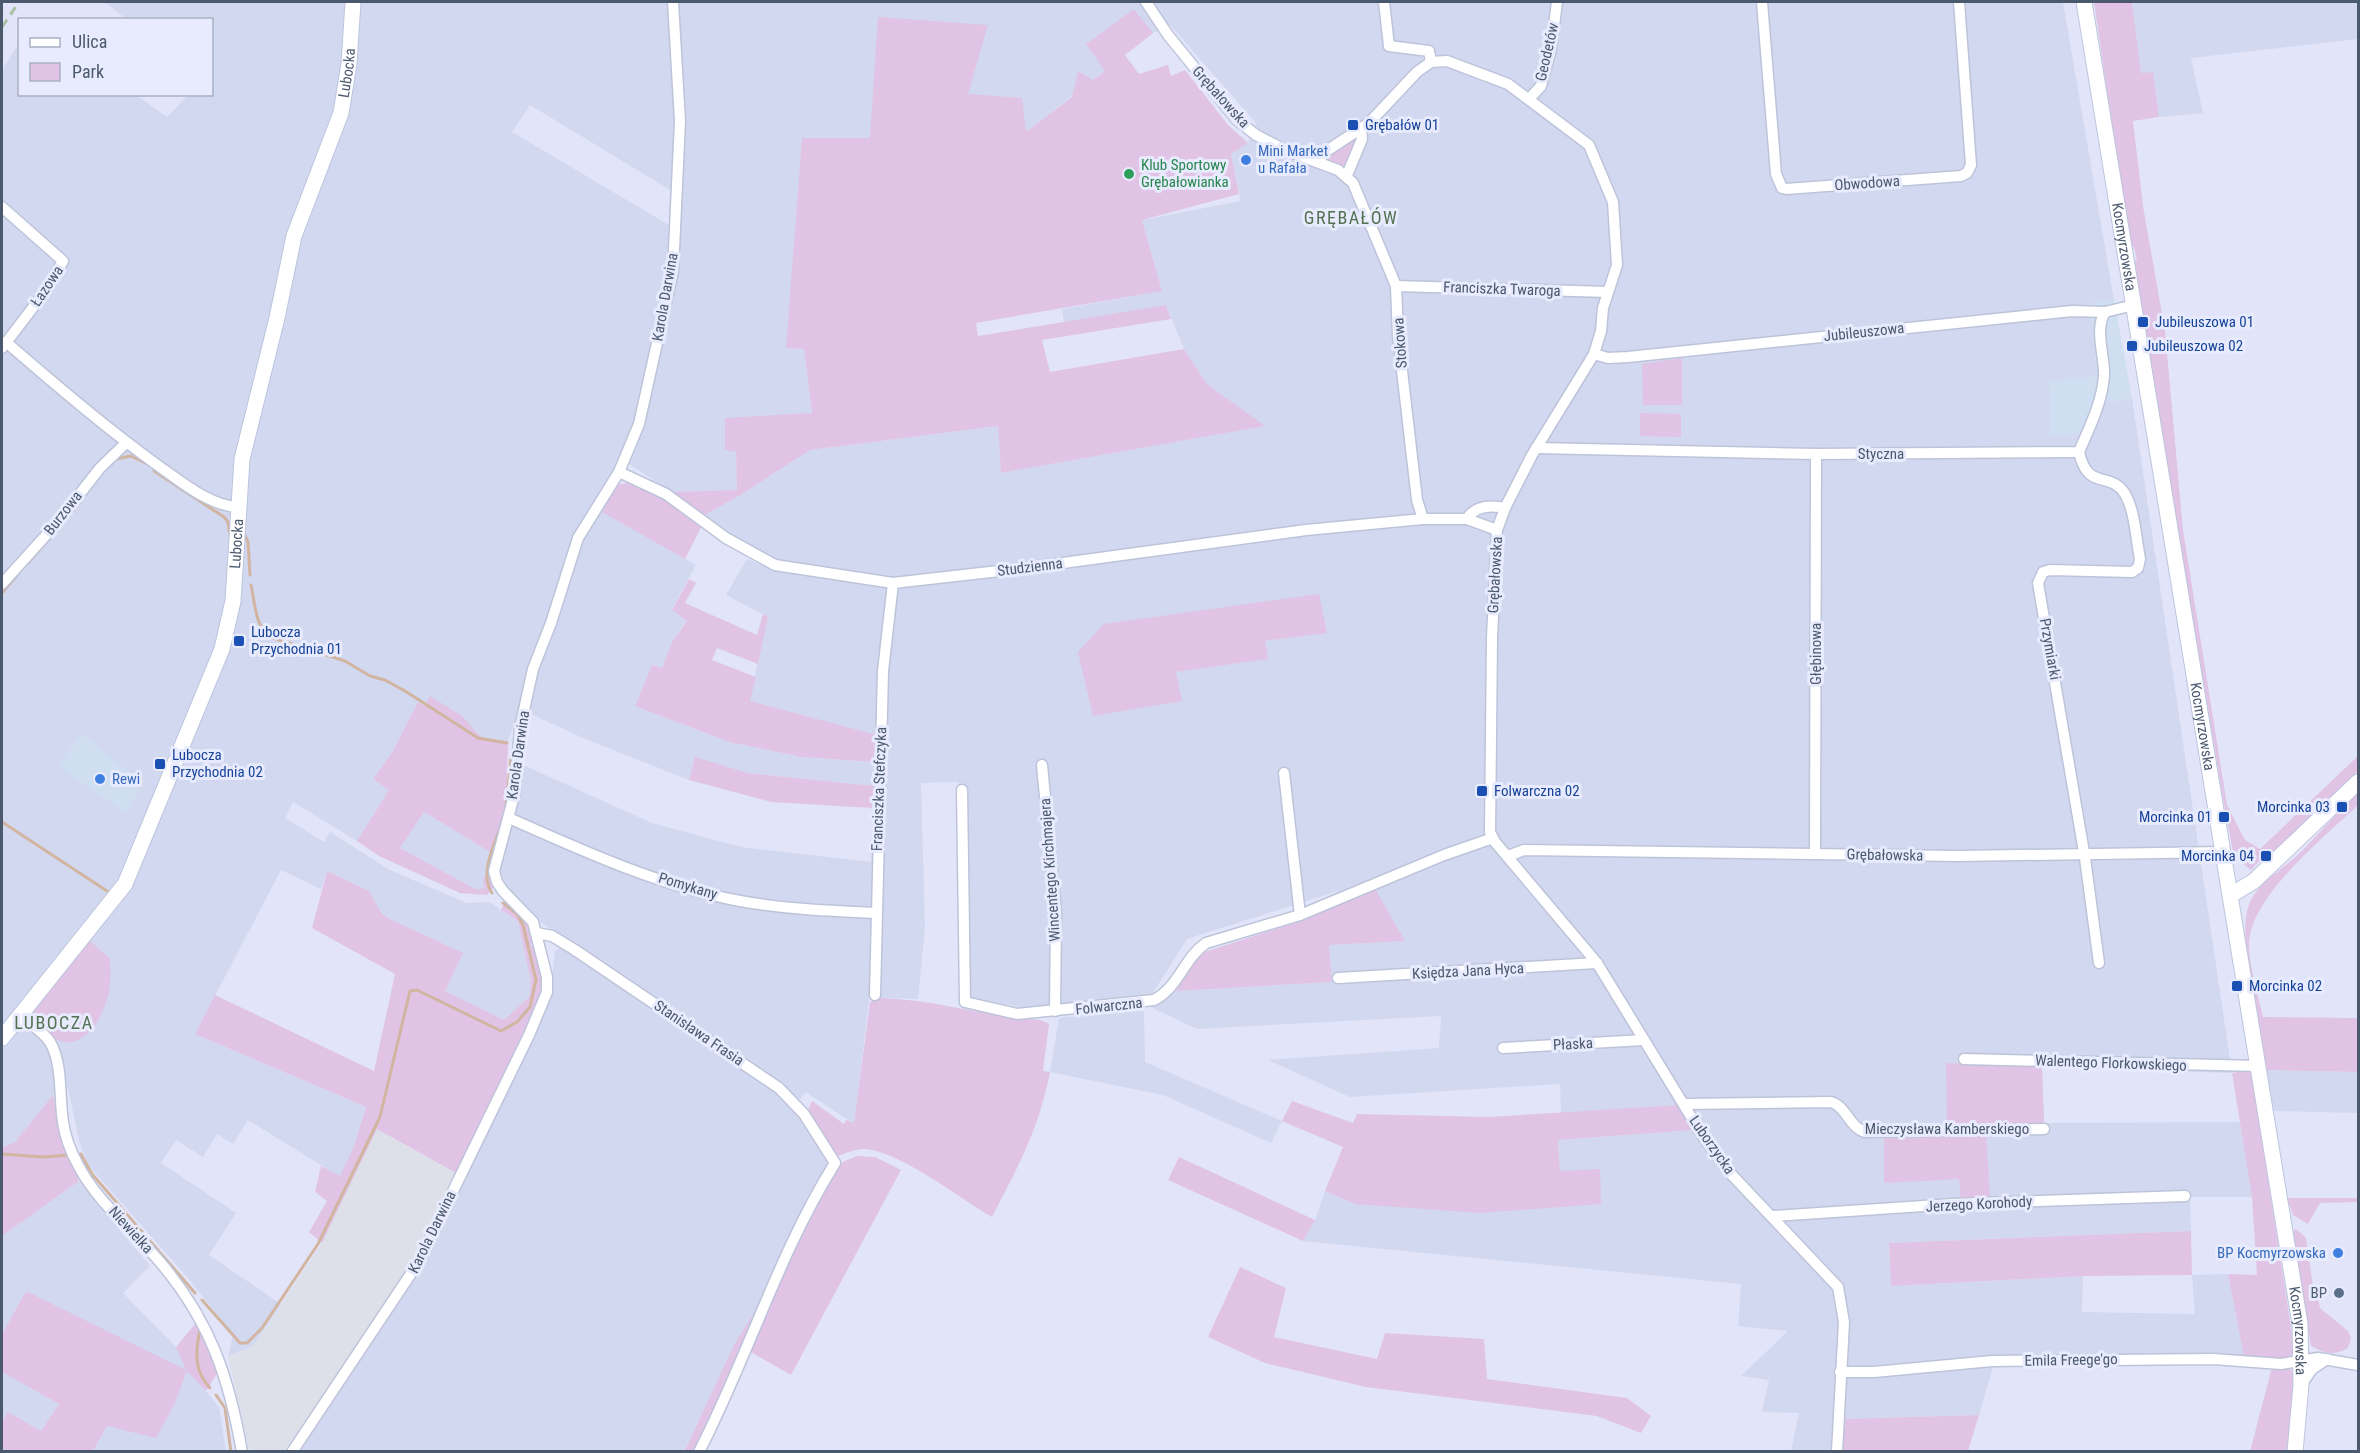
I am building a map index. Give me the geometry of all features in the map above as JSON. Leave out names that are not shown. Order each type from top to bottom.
[{"type":"main road","name":"Lubocka","points":[[2,1038],[111,904],[137,860],[228,628],[235,579],[237,507],[242,459],[277,318],[294,236],[341,113],[350,64],[353,2]]},
{"type":"main road","name":"Kocmyrzowska","points":[[2084,2],[2300,1324],[2301,1385],[2295,1452]]},
{"type":"main road","points":[[2231,895],[2254,881],[2358,782]]},
{"type":"street","name":"Karola Darwina","points":[[292,1452],[418,1263],[529,1035],[547,992],[547,977],[533,922],[497,882],[494,871],[515,792],[520,728],[533,669],[551,623],[578,538],[619,472],[639,424],[673,271],[680,121],[673,2]]},
{"type":"street","name":"Grębałowska","points":[[1146,2],[1168,35],[1237,120],[1256,135],[1347,176]]},
{"type":"street","points":[[1316,162],[1328,150],[1361,129],[1417,72],[1431,62],[1429,51],[1389,46],[1384,2]]},
{"type":"street","name":"Geodetów","points":[[1529,99],[1541,86],[1551,49],[1557,2]]},
{"type":"street","name":"Obwodowa","points":[[1762,2],[1776,174],[1782,188],[1786,189],[1961,176],[1967,173],[1971,165],[1959,2]]},
{"type":"street","name":"Grębałowska","points":[[1431,62],[1447,61],[1508,84],[1558,124],[1589,145],[1601,168],[1613,202],[1616,225],[1617,265],[1603,308],[1601,331],[1594,354],[1536,448],[1505,508],[1497,530],[1489,772],[1490,828],[1493,838]]},
{"type":"street","points":[[1347,176],[1362,139],[1361,129]]},
{"type":"street","name":"Stokowa","points":[[1347,176],[1356,188],[1396,286],[1399,348],[1417,500],[1423,519]]},
{"type":"street","name":"Łazowa","points":[[2,207],[63,261],[47,289],[4,345]]},
{"type":"street","name":"Franciszka Twaroga","points":[[1396,286],[1608,292]]},
{"type":"street","name":"Jubileuszowa","points":[[1594,354],[1608,358],[1628,357],[2072,310],[2105,312],[2134,305]]},
{"type":"street","points":[[2079,452],[2097,410],[2104,377],[2100,326],[2105,312]]},
{"type":"street","points":[[4,345],[126,443],[201,494],[237,507]]},
{"type":"street","name":"Burzowa","points":[[2,584],[57,523],[100,468],[126,443]]},
{"type":"street","name":"Styczna","points":[[1536,448],[1816,454],[2079,452]]},
{"type":"street","name":"Przymiarki","points":[[2079,452],[2087,473],[2097,479],[2112,482],[2124,492],[2140,559],[2138,568],[2132,572],[2050,570],[2043,572],[2038,583],[2085,855],[2099,963]]},
{"type":"street","name":"Głębinowa","points":[[1815,854],[1816,454]]},
{"type":"street","name":"Studzienna","points":[[619,472],[666,494],[726,538],[775,565],[893,583],[1026,568],[1306,530],[1423,519],[1467,519],[1497,530]]},
{"type":"street","name":"Studzienna","points":[[1467,519],[1473,512],[1485,507],[1505,508]]},
{"type":"street","name":"Franciszka Stefczyka","points":[[875,995],[883,671],[893,583]]},
{"type":"street","name":"Wincentego Kirchmajera","points":[[1042,765],[1056,913],[1055,1011]]},
{"type":"street","points":[[1284,773],[1300,915]]},
{"type":"street","name":"Folwarczna","points":[[962,790],[965,1002],[1010,1014],[1154,1000],[1168,990],[1195,952],[1206,943],[1300,915],[1444,855],[1493,838]]},
{"type":"street","name":"Pomykany","points":[[509,818],[605,860],[706,893],[778,907],[876,913]]},
{"type":"street","points":[[1493,838],[1508,856]]},
{"type":"street","name":"Grębałowska","points":[[1508,856],[1524,850],[2085,855],[2223,852]]},
{"type":"street","name":"Luborzycka","points":[[1508,856],[1598,963],[1684,1104],[1731,1174],[1838,1287],[1844,1322],[1837,1452]]},
{"type":"street","name":"Stanisława Frasia","points":[[537,933],[552,936],[575,950],[779,1088],[804,1113],[835,1163],[819,1189],[776,1275],[720,1410],[699,1452]]},
{"type":"street","name":"Księdza Jana Hyca","points":[[1338,978],[1598,963]]},
{"type":"street","name":"Niewielka","points":[[19,1015],[48,1040],[54,1051],[63,1125],[70,1149],[88,1182],[162,1264],[202,1318],[222,1370],[236,1417],[243,1452]]},
{"type":"street","name":"Płaska","points":[[1503,1048],[1644,1040]]},
{"type":"street","name":"Walentego Florkowskiego","points":[[1964,1059],[2258,1066]]},
{"type":"street","name":"Mieczysława Kamberskiego","points":[[1684,1104],[1831,1102],[1841,1108],[1855,1126],[1865,1132],[2044,1129]]},
{"type":"street","name":"Jerzego Korohody","points":[[1773,1216],[1953,1204],[2185,1196]]},
{"type":"street","name":"Emila Freege'go","points":[[1840,1372],[1874,1372],[1992,1361],[2213,1359],[2281,1364],[2302,1359],[2328,1359],[2358,1365]]},
{"type":"street","points":[[2301,1385],[2312,1369],[2328,1359]]},
{"type":"shaded area","points":[[105,2],[2063,2],[2114,300],[2090,304],[2102,403],[2132,398],[2232,1073],[2042,1067],[2044,1123],[2240,1122],[2252,1197],[2190,1197],[2191,1231],[1889,1243],[1891,1286],[2083,1276],[2082,1312],[2195,1314],[2192,1275],[2228,1274],[2244,1357],[2196,1363],[1993,1367],[1979,1415],[1844,1419],[1841,1451],[1791,1451],[1799,1413],[1762,1412],[1769,1380],[1741,1376],[1788,1331],[1738,1326],[1741,1284],[1303,1241],[1315,1220],[1325,1191],[1355,1204],[1560,1171],[1558,1140],[1693,1130],[1678,1105],[1561,1113],[1560,1084],[1350,1097],[1268,1060],[1439,1048],[1441,1016],[1197,1029],[1148,1006],[1161,1002],[1176,991],[1332,982],[1329,945],[1404,941],[1370,881],[1187,939],[1151,996],[1044,1011],[967,997],[959,782],[921,783],[925,928],[918,999],[878,998],[874,961],[854,1124],[806,1092],[800,1099],[795,1099],[685,1022],[688,1017],[672,1006],[668,1010],[536,919],[505,885],[500,866],[521,764],[652,823],[741,847],[871,862],[873,786],[748,773],[695,758],[689,780],[583,738],[520,709],[508,741],[482,738],[462,716],[418,702],[393,751],[373,779],[389,790],[357,841],[293,802],[285,818],[324,842],[330,832],[390,870],[467,903],[489,902],[518,921],[531,982],[529,997],[504,1020],[445,991],[462,953],[390,919],[382,914],[369,891],[327,871],[321,889],[281,870],[195,1034],[366,1107],[354,1146],[340,1177],[248,1120],[233,1144],[217,1134],[203,1157],[176,1140],[161,1163],[236,1213],[209,1255],[281,1304],[253,1346],[228,1356],[233,1335],[187,1277],[89,1166],[79,1141],[68,1088],[53,1095],[15,1142],[2,1148],[2,70],[18,45],[18,96],[137,96],[167,117],[187,96],[213,96],[213,18],[125,18]],"holes":[[[1170,25],[1256,123],[1248,143],[1231,154],[1241,201],[1142,220],[1162,291],[1062,309],[1064,322],[1166,305],[1184,349],[1207,384],[1264,426],[1001,473],[998,426],[810,450],[705,515],[729,536],[763,557],[891,577],[888,590],[885,585],[776,571],[747,559],[726,595],[768,617],[749,701],[876,735],[875,762],[802,757],[729,742],[635,706],[652,665],[662,668],[672,642],[687,620],[672,609],[696,565],[603,512],[629,464],[672,492],[737,490],[736,451],[812,413],[804,349],[787,348],[802,138],[870,139],[1026,132],[1153,33]],[[530,105],[670,190],[669,225],[512,132]],[[1104,624],[1326,633],[1264,641],[1268,659],[1175,672],[1181,701]]]},
{"type":"shaded area","points":[[2132,2],[2358,2],[2358,39],[2191,58],[2203,113],[2159,117],[2153,72],[2141,74]]},
{"type":"shaded area","points":[[2114,300],[2132,398],[2102,403],[2094,432],[2051,435],[2049,381],[2097,376],[2090,303]]},
{"type":"shaded area","points":[[81,734],[143,782],[127,813],[58,766]]},
{"type":"shaded area","points":[[424,812],[495,855],[491,877],[484,889],[477,890],[400,848]]},
{"type":"shaded area","points":[[563,945],[786,1098],[814,1132],[831,1161],[768,1290],[734,1346],[684,1451],[298,1452],[410,1285],[527,1047],[550,995],[555,951]]},
{"type":"shaded area","points":[[1144,1008],[1145,1062],[1282,1121],[1271,1143],[1163,1095],[1050,1072],[1059,1018]]},
{"type":"shaded area","points":[[2267,1070],[2358,1072],[2358,1113],[2273,1111]]},
{"type":"shaded area","points":[[377,1129],[458,1174],[398,1287],[284,1451],[255,1451],[249,1448],[228,1356],[253,1346],[322,1243]]},
{"type":"shaded area","points":[[79,1181],[150,1266],[123,1293],[176,1347],[188,1370],[219,1407],[226,1451],[93,1451],[107,1426],[26,1291],[2,1334],[2,1236]]},
{"type":"shaded area","points":[[2,1372],[59,1404],[41,1431],[8,1412],[2,1422]]},
{"type":"green space","points":[[2094,2],[2132,2],[2141,73],[2153,72],[2159,117],[2133,121],[2143,206],[2165,331],[2183,530],[2227,805],[2245,840],[2260,849],[2358,756],[2358,771],[2274,852],[2270,849],[2251,870],[2234,857],[2224,804],[2133,262],[2137,260],[2134,247],[2130,247]]},
{"type":"green space","points":[[1134,9],[1153,33],[1125,55],[1139,74],[1168,65],[1171,76],[1185,70],[1228,125],[1248,143],[1231,154],[1239,194],[1142,220],[1162,291],[976,323],[978,336],[1166,305],[1171,319],[1042,340],[1050,372],[1184,349],[1207,384],[1265,426],[1001,473],[998,426],[810,450],[705,515],[672,492],[737,490],[736,452],[725,450],[725,418],[812,413],[804,349],[786,348],[802,138],[870,138],[878,17],[988,25],[968,94],[1022,98],[1026,132],[1072,97],[1078,71],[1093,80],[1105,71],[1086,44]]},
{"type":"green space","points":[[1355,139],[1347,167],[1328,161],[1328,156]]},
{"type":"green space","points":[[1682,358],[1682,405],[1643,405],[1642,364]]},
{"type":"green space","points":[[1640,413],[1681,414],[1681,437],[1640,436]]},
{"type":"green space","points":[[631,482],[653,490],[702,526],[685,559],[602,512],[617,485]]},
{"type":"green space","points":[[689,579],[696,583],[685,603],[757,635],[763,614],[768,617],[758,664],[717,648],[712,660],[756,677],[750,701],[877,735],[875,762],[802,757],[729,742],[635,706],[652,665],[662,668],[672,642],[687,621],[672,610]]},
{"type":"green space","points":[[1319,594],[1327,633],[1265,641],[1268,659],[1176,672],[1182,701],[1093,716],[1078,652],[1104,624]]},
{"type":"green space","points":[[430,696],[462,716],[482,738],[508,741],[506,818],[495,855],[424,812],[400,848],[477,890],[484,888],[483,878],[491,877],[494,886],[487,895],[460,893],[379,856],[357,841],[389,790],[373,779],[393,751],[418,702],[425,706]]},
{"type":"green space","points":[[695,757],[748,773],[874,786],[872,808],[771,802],[689,780]]},
{"type":"green space","points":[[2358,791],[2358,805],[2292,868],[2262,906],[2253,926],[2249,953],[2263,1017],[2358,1018],[2358,1072],[2267,1070],[2247,960],[2246,917],[2250,902],[2260,887],[2302,851]]},
{"type":"green space","points":[[327,871],[369,891],[382,914],[390,919],[463,953],[445,991],[504,1020],[529,997],[531,982],[518,921],[501,910],[506,900],[535,932],[531,945],[543,952],[543,985],[536,1006],[458,1174],[377,1129],[322,1243],[309,1232],[327,1201],[315,1192],[321,1166],[340,1176],[354,1146],[366,1107],[195,1034],[215,995],[374,1071],[395,974],[312,928]]},
{"type":"green space","points":[[1375,889],[1405,941],[1329,945],[1332,982],[1176,991],[1201,953],[1304,920]]},
{"type":"green space","points":[[89,940],[110,959],[107,999],[98,1020],[90,1031],[81,1039],[71,1042],[60,1041],[51,1036],[34,1010]]},
{"type":"green space","points":[[878,998],[931,1003],[1038,1020],[1049,1024],[1043,1071],[1050,1072],[1040,1112],[1019,1164],[992,1217],[930,1177],[895,1158],[865,1149],[838,1156],[809,1116],[808,1110],[812,1101],[844,1124],[846,1120],[854,1123],[870,1002]]},
{"type":"green space","points":[[1946,1063],[2042,1067],[2044,1123],[1947,1125]]},
{"type":"green space","points":[[2251,1069],[2295,1353],[2284,1359],[2244,1357],[2228,1274],[2257,1275],[2252,1197],[2232,1073]]},
{"type":"green space","points":[[53,1095],[63,1143],[79,1181],[2,1236],[2,1148],[15,1142]]},
{"type":"green space","points":[[1292,1101],[1353,1123],[1357,1114],[1489,1117],[1678,1105],[1693,1130],[1558,1140],[1560,1171],[1600,1169],[1601,1204],[1480,1213],[1355,1204],[1325,1191],[1343,1147],[1282,1121]]},
{"type":"green space","points":[[1986,1133],[1990,1198],[1961,1200],[1959,1179],[1884,1183],[1884,1138]]},
{"type":"green space","points":[[857,1156],[875,1157],[901,1170],[791,1375],[749,1351],[786,1261],[833,1174],[843,1162]]},
{"type":"green space","points":[[1179,1157],[1315,1220],[1303,1241],[1168,1180]]},
{"type":"green space","points":[[2287,1198],[2358,1198],[2358,1202],[2320,1203],[2308,1224],[2293,1215]]},
{"type":"green space","points":[[2296,1229],[2306,1238],[2314,1293],[2317,1293],[2320,1308],[2348,1331],[2351,1338],[2348,1348],[2343,1351],[2330,1353],[2311,1346],[2291,1233]]},
{"type":"green space","points":[[2191,1231],[2192,1275],[2083,1276],[1891,1286],[1889,1243]]},
{"type":"green space","points":[[1240,1267],[1286,1288],[1274,1337],[1377,1359],[1385,1333],[1484,1339],[1487,1379],[1627,1398],[1651,1416],[1641,1433],[1597,1416],[1366,1387],[1265,1363],[1208,1337]]},
{"type":"green space","points":[[768,1290],[696,1451],[684,1452],[734,1345]]},
{"type":"green space","points":[[26,1291],[186,1370],[176,1347],[195,1324],[202,1328],[218,1372],[206,1391],[187,1371],[174,1405],[156,1438],[107,1426],[93,1451],[2,1451],[2,1422],[8,1412],[41,1431],[59,1404],[2,1372],[2,1334]]},
{"type":"green space","points":[[2272,1367],[2290,1369],[2295,1375],[2288,1451],[2250,1452]]},
{"type":"green space","points":[[1979,1415],[1968,1451],[1841,1452],[1844,1419]]},
{"type":"waterway","points":[[116,459],[131,456],[145,463]]},
{"type":"waterway","points":[[154,471],[224,517],[228,522],[230,535]]},
{"type":"waterway","points":[[29,562],[81,501]]},
{"type":"waterway","points":[[243,531],[248,542],[250,575]]},
{"type":"waterway","points":[[2,593],[18,574]]},
{"type":"waterway","points":[[251,585],[258,620],[270,637],[345,661],[370,676],[385,680],[405,691],[478,738],[507,743]]},
{"type":"waterway","points":[[506,806],[511,757]]},
{"type":"waterway","points":[[2,822],[107,891]]},
{"type":"waterway","points":[[492,893],[488,885],[487,869],[501,826]]},
{"type":"waterway","points":[[202,1300],[240,1343],[247,1343],[262,1328],[318,1244],[380,1117],[410,991],[417,990],[501,1031],[517,1022],[530,1007],[536,980],[523,925],[517,914],[503,903]]},
{"type":"waterway","points":[[2,1154],[43,1157],[70,1155]]},
{"type":"waterway","points":[[77,1155],[81,1154],[92,1174],[195,1293]]},
{"type":"waterway","points":[[200,1330],[197,1346],[198,1368],[210,1388]]},
{"type":"waterway","points":[[216,1395],[225,1408],[231,1452]]},
{"type":"railway","points":[[2,27],[19,2]]},
{"type":"place","name":"Grębałów 01","points":[[1353,125]]},
{"type":"place","name":"Mini Market u Rafała","points":[[1246,160]]},
{"type":"place","name":"Klub Sportowy Grębałowianka","points":[[1129,174]]},
{"type":"place","name":"Jubileuszowa 01","points":[[2143,322]]},
{"type":"place","name":"Jubileuszowa 02","points":[[2132,346]]},
{"type":"place","name":"Lubocza Przychodnia 01","points":[[239,641]]},
{"type":"place","name":"Lubocza Przychodnia 02","points":[[160,764]]},
{"type":"place","name":"Rewi","points":[[100,779]]},
{"type":"place","name":"Folwarczna 02","points":[[1482,791]]},
{"type":"place","name":"Morcinka 03","points":[[2342,807]]},
{"type":"place","name":"Morcinka 01","points":[[2224,817]]},
{"type":"place","name":"Morcinka 04","points":[[2266,856]]},
{"type":"place","name":"Morcinka 02","points":[[2237,986]]},
{"type":"place","name":"BP Kocmyrzowska","points":[[2338,1253]]},
{"type":"place","name":"BP","points":[[2339,1293]]},
{"type":"district","name":"GRĘBAŁÓW","points":[[1351,217]]},
{"type":"district","name":"LUBOCZA","points":[[54,1022]]}]
